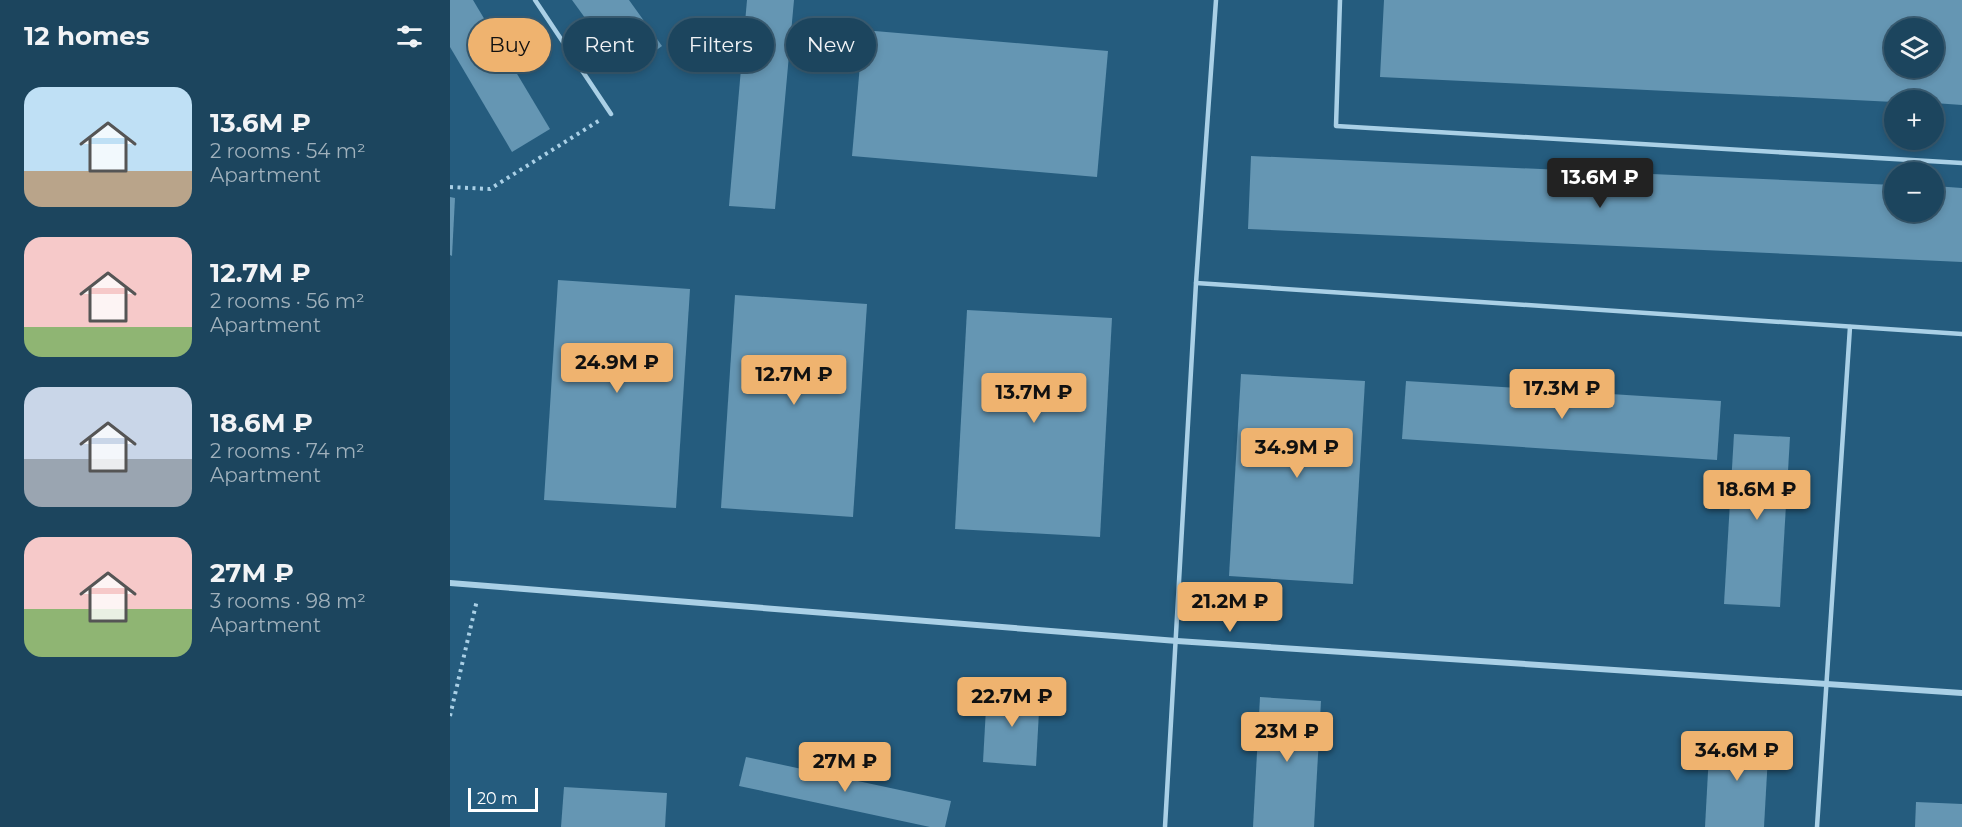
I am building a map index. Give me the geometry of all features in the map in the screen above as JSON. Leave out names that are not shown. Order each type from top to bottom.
[{"type":"street","points":[[450,583],[1177,641],[1962,693]]},
{"type":"lane","points":[[536,0],[611,114]]},
{"type":"lane","points":[[1165,827],[1196,283],[1216,0]]},
{"type":"lane","points":[[1340,0],[1336,126],[1962,163]]},
{"type":"lane","points":[[1196,283],[1962,334]]},
{"type":"lane","points":[[1817,827],[1850,327]]},
{"type":"path","points":[[450,186],[490,189],[611,114]]},
{"type":"path","points":[[450,716],[481,585]]},
{"type":"building","points":[[450,0],[473,0],[484,18],[468,18],[468,72],[516,72],[550,129],[512,152],[450,47]]},
{"type":"building","points":[[572,0],[629,0],[642,18],[585,18]]},
{"type":"building","points":[[747,0],[794,0],[792,18],[786,18],[787,72],[775,209],[729,206],[741,72],[774,72],[774,18],[745,18]]},
{"type":"building","points":[[1384,0],[1962,0],[1962,105],[1944,104],[1944,90],[1884,90],[1884,102],[1380,77]]},
{"type":"building","points":[[876,31],[1108,51],[1097,177],[852,156],[859,72],[876,72]]},
{"type":"building","points":[[656,38],[662,46],[656,50]]},
{"type":"building","points":[[1251,156],[1884,185],[1884,222],[1944,222],[1944,187],[1962,188],[1962,262],[1248,229]]},
{"type":"building","points":[[450,197],[455,198],[452,256],[450,255]]},
{"type":"building","points":[[558,280],[690,289],[676,508],[544,500]]},
{"type":"building","points":[[735,295],[867,304],[853,517],[721,508]]},
{"type":"building","points":[[967,310],[1112,318],[1100,537],[955,529]]},
{"type":"building","points":[[1241,374],[1365,381],[1353,584],[1229,576]]},
{"type":"building","points":[[1406,381],[1721,401],[1717,460],[1402,439]]},
{"type":"building","points":[[1734,434],[1790,437],[1780,607],[1724,604]]},
{"type":"building","points":[[987,690],[1040,693],[1036,766],[983,762]]},
{"type":"building","points":[[1260,697],[1321,701],[1314,827],[1253,827]]},
{"type":"building","points":[[1710,735],[1769,738],[1764,827],[1705,827]]},
{"type":"building","points":[[746,757],[951,801],[945,827],[930,827],[739,786]]},
{"type":"building","points":[[564,787],[667,793],[665,827],[561,827]]},
{"type":"building","points":[[1916,802],[1962,804],[1962,827],[1915,827]]}]
